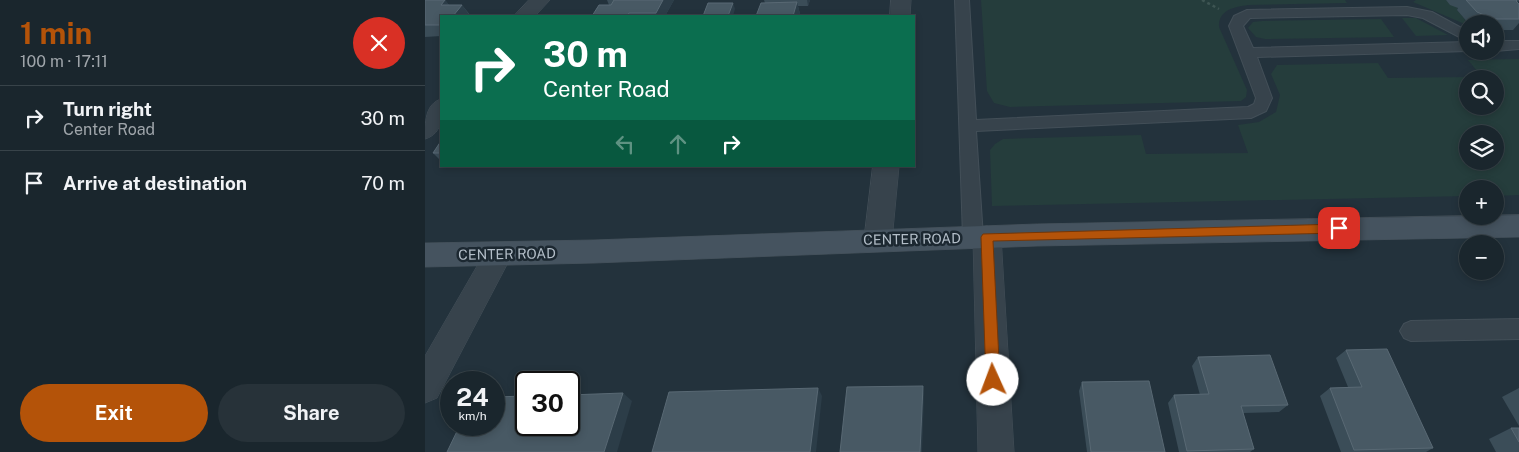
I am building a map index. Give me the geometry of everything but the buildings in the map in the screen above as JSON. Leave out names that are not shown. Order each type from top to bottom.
[{"type":"main road","name":"CENTER ROAD","points":[[425,255],[498,255],[980,237],[1519,226]]},
{"type":"street","points":[[526,15],[540,0]]},
{"type":"street","points":[[900,15],[901,0]]},
{"type":"street","points":[[425,130],[440,108]]},
{"type":"street","points":[[878,240],[886,167]]},
{"type":"street","points":[[980,237],[996,452]]},
{"type":"street","points":[[425,387],[498,255]]},
{"type":"lane","points":[[961,0],[967,126],[980,237]]},
{"type":"lane","points":[[967,126],[1251,112],[1260,107],[1264,98],[1236,26],[1239,18],[1247,14],[1407,11],[1427,16],[1459,33]]},
{"type":"lane","points":[[1504,46],[1519,45]]},
{"type":"lane","points":[[1248,53],[1459,47]]},
{"type":"lane","points":[[1411,331],[1519,329]]},
{"type":"green space","points":[[981,0],[1345,0],[1347,3],[1248,5],[1232,8],[1224,13],[1219,21],[1219,27],[1247,90],[1246,97],[1241,101],[1010,107],[994,103],[987,91]]},
{"type":"green space","points":[[1416,0],[1446,0],[1458,8],[1457,10],[1461,15],[1459,15],[1459,22],[1413,2]]},
{"type":"green space","points":[[1402,18],[1416,18],[1448,35],[1416,36]]},
{"type":"green space","points":[[1381,19],[1394,37],[1265,39],[1256,37],[1248,28],[1253,22],[1262,21]]},
{"type":"green space","points":[[1519,59],[1519,195],[1504,196],[1504,180],[1459,180],[1459,196],[992,206],[990,150],[1003,139],[1141,135],[1146,154],[1248,153],[1238,125],[1259,122],[1276,112],[1280,95],[1271,74],[1277,65],[1378,63],[1388,78],[1459,77],[1459,115],[1504,115],[1504,70],[1476,70],[1468,60]]},
{"type":"route","points":[[993,380],[987,237],[1339,228]]}]
